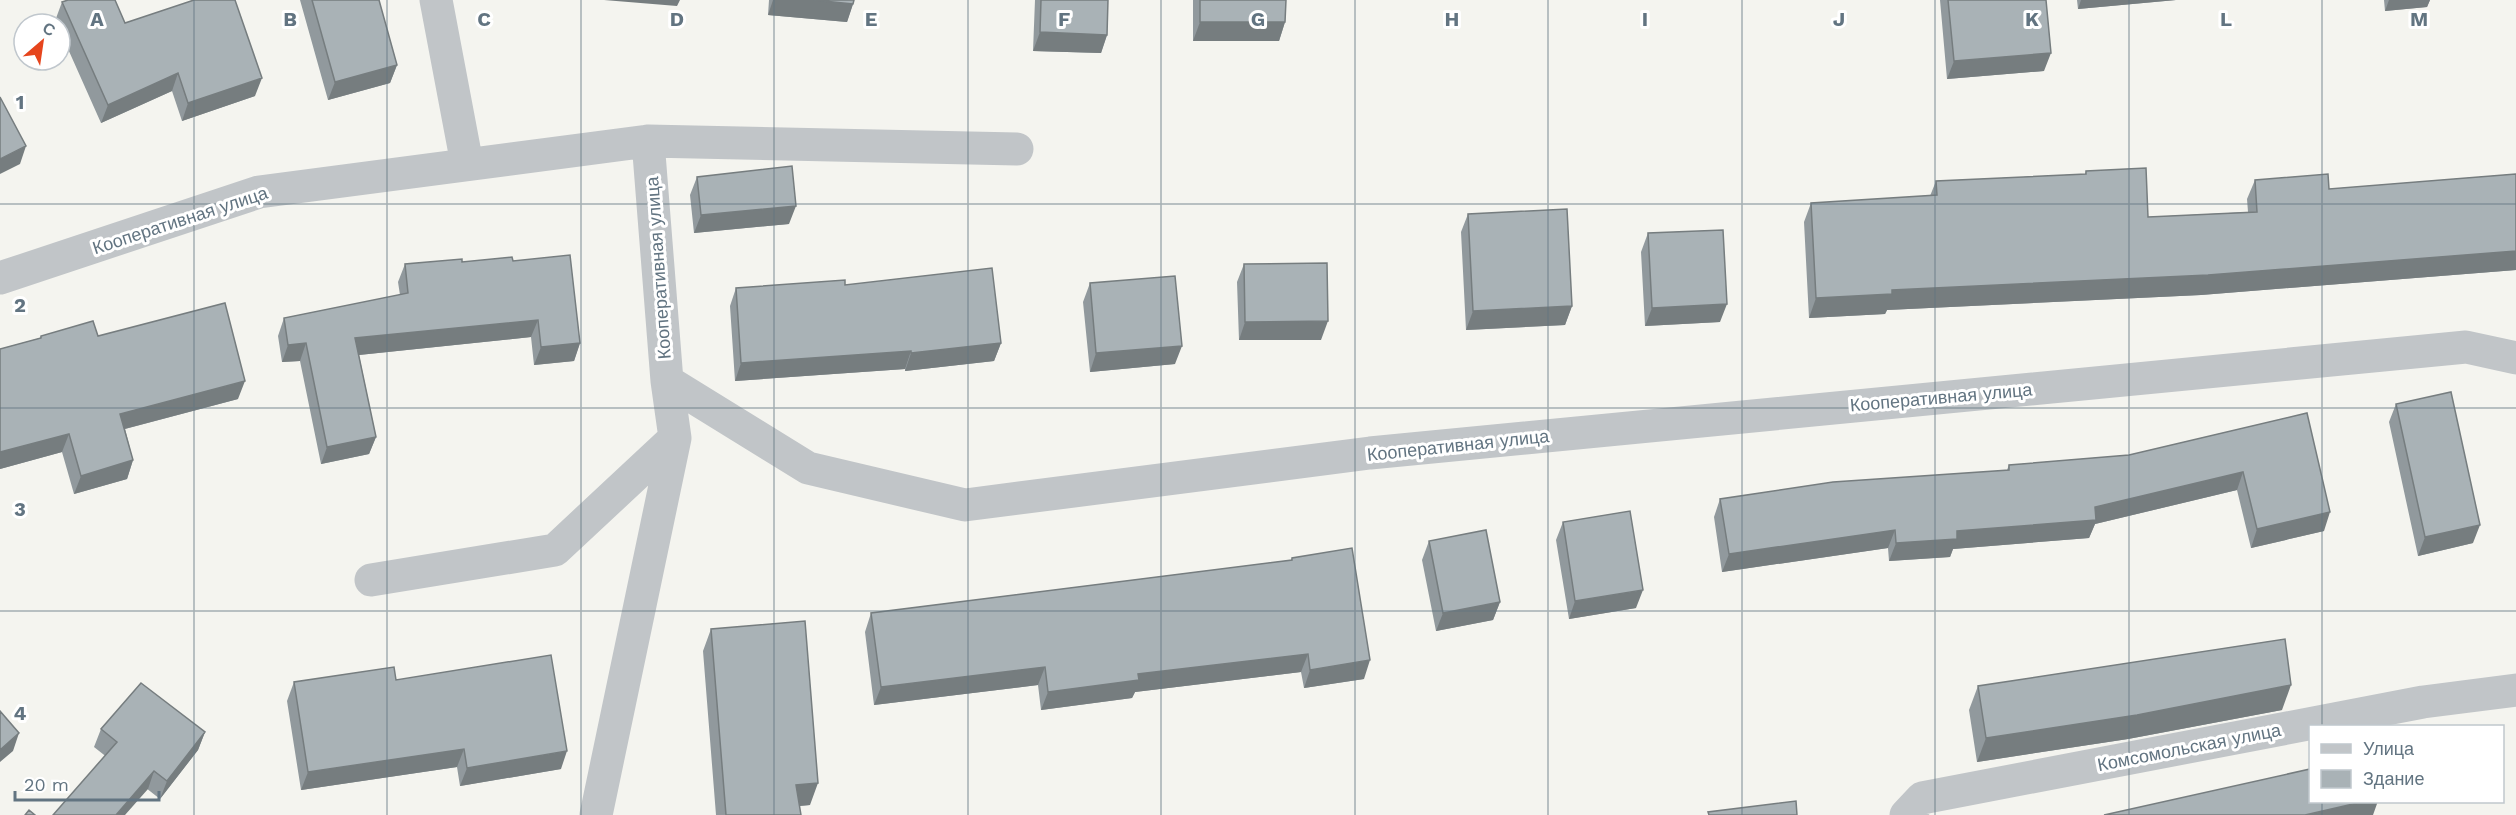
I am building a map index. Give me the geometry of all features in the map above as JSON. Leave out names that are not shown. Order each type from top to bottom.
[{"type":"street","points":[[436,0],[467,164]]},
{"type":"street","name":"Кооперативная улица","points":[[648,141],[667,381],[808,468],[964,505],[1370,453],[2466,347],[2516,358]]},
{"type":"street","name":"Кооперативная улица","points":[[0,278],[259,192],[648,141],[1017,149]]},
{"type":"street","points":[[596,815],[675,438],[667,381]]},
{"type":"street","points":[[371,580],[555,550],[675,438]]},
{"type":"street","name":"Комсомольская улица","points":[[1906,815],[1922,798],[2424,702],[2516,690]]},
{"type":"building","points":[[115,0],[125,23],[194,0],[235,0],[262,78],[188,103],[178,73],[108,105],[72,24],[72,12],[66,12],[62,2]]},
{"type":"building","points":[[312,0],[379,0],[397,65],[335,82]]},
{"type":"building","points":[[814,0],[854,0],[853,4]]},
{"type":"building","points":[[1041,0],[1108,0],[1107,35],[1040,32]]},
{"type":"building","points":[[1200,0],[1286,0],[1285,22],[1200,22]]},
{"type":"building","points":[[1948,0],[2046,0],[2051,53],[1954,61]]},
{"type":"building","points":[[0,97],[26,146],[0,159]]},
{"type":"building","points":[[792,166],[796,206],[701,215],[697,177]]},
{"type":"building","points":[[2146,168],[2148,217],[2257,212],[2255,180],[2328,174],[2329,189],[2516,174],[2516,251],[2208,275],[1892,290],[1892,294],[1816,298],[1811,203],[1937,195],[1936,181],[2086,174],[2086,171]]},
{"type":"building","points":[[1567,209],[1572,306],[1473,311],[1468,214]]},
{"type":"building","points":[[1723,230],[1727,304],[1652,308],[1648,233]]},
{"type":"building","points":[[570,255],[580,343],[541,347],[538,320],[355,338],[376,437],[327,447],[306,343],[288,345],[284,318],[408,293],[405,264],[512,257],[513,261]]},
{"type":"building","points":[[1327,263],[1328,321],[1245,322],[1244,264]]},
{"type":"building","points":[[992,268],[1001,343],[911,353],[911,351],[741,363],[736,288],[845,280],[845,285]]},
{"type":"building","points":[[1175,276],[1182,346],[1096,353],[1090,283]]},
{"type":"building","points":[[225,303],[245,381],[120,414],[133,460],[81,476],[69,434],[0,452],[0,349],[93,321],[98,336]]},
{"type":"building","points":[[2451,392],[2480,525],[2425,537],[2396,404]]},
{"type":"building","points":[[2307,413],[2330,512],[2257,529],[2243,472],[2095,507],[2096,520],[1957,531],[1957,539],[1896,543],[1895,530],[1729,554],[1720,499],[1833,482],[2009,470],[2009,465],[2129,455]]},
{"type":"building","points":[[1630,511],[1643,590],[1575,601],[1563,522]]},
{"type":"building","points":[[1486,530],[1500,602],[1443,613],[1429,541]]},
{"type":"building","points":[[1352,548],[1370,660],[1310,670],[1308,654],[1138,674],[1139,680],[1048,692],[1045,667],[881,687],[871,613],[1292,560],[1292,558]]},
{"type":"building","points":[[805,621],[818,783],[796,785],[801,815],[726,815],[711,629]]},
{"type":"building","points":[[2285,639],[2291,685],[2137,715],[1986,738],[1978,686]]},
{"type":"building","points":[[551,655],[567,751],[467,768],[464,749],[308,772],[294,682],[394,667],[396,680]]},
{"type":"building","points":[[141,683],[205,732],[167,781],[154,771],[116,815],[53,815],[117,742],[101,729]]},
{"type":"building","points":[[0,711],[19,733],[0,750]]},
{"type":"building","points":[[2309,769],[2309,803],[2357,803],[2305,815],[2104,815]]},
{"type":"building","points":[[1796,801],[1797,815],[1709,815],[1708,812]]},
{"type":"building","points":[[29,810],[35,815],[25,815]]}]
